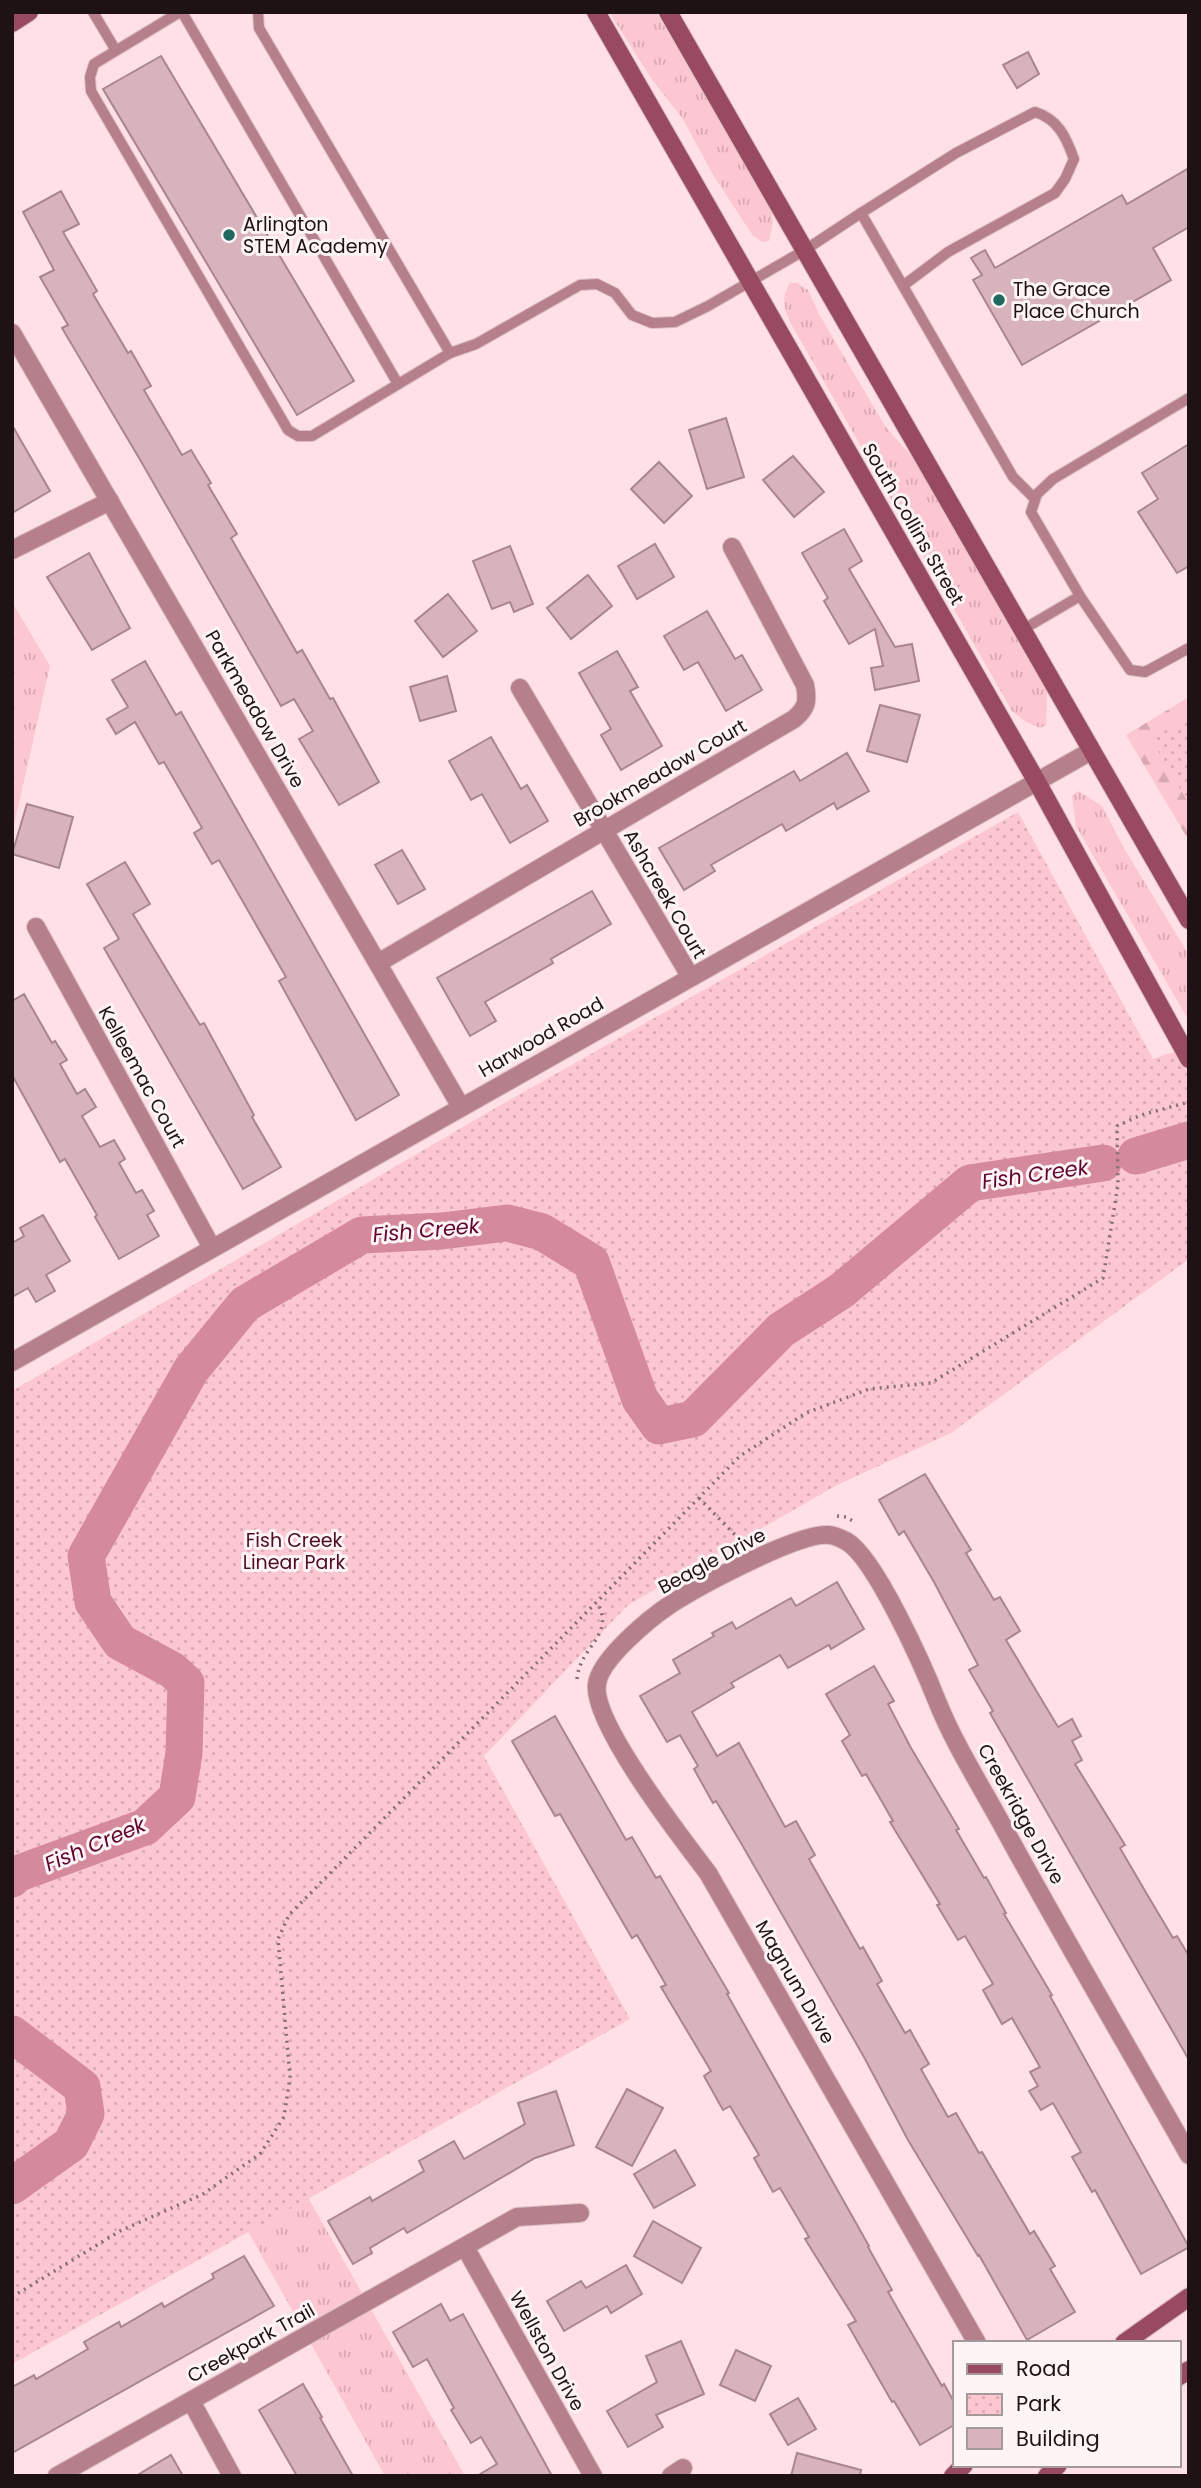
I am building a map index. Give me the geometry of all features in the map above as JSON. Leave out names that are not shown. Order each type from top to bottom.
[{"type":"main road","points":[[12,23],[29,12]]},
{"type":"main road","name":"South Collins Street","points":[[596,12],[1037,782],[1189,1059]]},
{"type":"main road","points":[[668,12],[1189,920]]},
{"type":"main road","points":[[1127,2341],[1189,2297]]},
{"type":"street","name":"Parkmeadow Drive","points":[[12,333],[461,1107]]},
{"type":"street","points":[[12,550],[110,501]]},
{"type":"street","name":"Brookmeadow Court","points":[[378,963],[794,719],[804,710],[808,700],[805,685],[732,547]]},
{"type":"street","name":"Ashcreek Court","points":[[520,688],[690,976]]},
{"type":"street","name":"Harwood Road","points":[[12,1362],[1091,751]]},
{"type":"street","name":"Kelleemac Court","points":[[36,927],[212,1248]]},
{"type":"street","name":"Beagle Drive","points":[[620,1647],[671,1604],[753,1560],[794,1542],[828,1535],[839,1539]]},
{"type":"street","name":"Creekridge Drive","points":[[839,1539],[848,1542],[866,1560],[919,1655],[943,1715],[1021,1859],[1189,2155]]},
{"type":"street","name":"Magnum Drive","points":[[620,1647],[601,1668],[596,1686],[606,1722],[657,1806],[708,1873],[976,2341]]},
{"type":"street","name":"Creekpark Trail","points":[[57,2476],[517,2217],[580,2213]]},
{"type":"street","name":"Wellston Drive","points":[[465,2246],[593,2476]]},
{"type":"street","points":[[191,2400],[232,2476]]},
{"type":"lane","points":[[93,12],[115,49]]},
{"type":"lane","points":[[398,384],[181,12],[115,49],[94,64],[90,77],[91,91],[288,430],[298,436],[312,436],[450,353],[476,344],[580,285],[597,284],[615,293],[632,314],[652,323],[675,321],[708,306],[805,250],[956,153],[1035,112],[1049,116],[1066,137],[1074,159],[1055,193],[948,253],[904,285]]},
{"type":"lane","points":[[258,12],[259,28],[450,353]]},
{"type":"lane","points":[[861,213],[1013,477],[1035,499]]},
{"type":"lane","points":[[1189,398],[1053,479],[1037,494],[1031,512],[1080,596],[1130,670],[1145,672],[1189,648]]},
{"type":"lane","points":[[1022,630],[1080,596]]},
{"type":"path","points":[[699,1498],[738,1538],[754,1539],[764,1534]]},
{"type":"path","points":[[827,1515],[846,1517],[856,1523],[839,1539]]},
{"type":"green space","points":[[609,12],[656,12],[771,209],[773,222],[769,241],[763,242],[753,236],[712,173],[683,119],[653,81]]},
{"type":"green space","points":[[790,283],[797,283],[808,290],[820,316],[885,426],[912,457],[940,503],[1047,691],[1046,725],[1040,728],[1026,722],[1012,711],[790,322],[784,303]]},
{"type":"green space","points":[[12,602],[50,666],[12,834]]},
{"type":"green space","points":[[1189,697],[1189,841],[1126,735]]},
{"type":"green space","points":[[1189,716],[1189,804],[1151,739]]},
{"type":"green space","points":[[1078,791],[1102,806],[1125,850],[1189,955],[1189,1021],[1076,826],[1072,796]]},
{"type":"green space","name":"Fish Creek Linear Park","points":[[1018,812],[1153,1059],[1189,1047],[1189,1259],[951,1433],[837,1485],[628,1605],[484,1756],[630,2019],[12,2364],[12,1391],[492,1110]]},
{"type":"green space","points":[[12,1630],[296,2176],[465,2476],[385,2476],[236,2210]]},
{"type":"building","points":[[1028,52],[1039,74],[1017,88],[1003,65]]},
{"type":"building","name":"Arlington STEM Academy","points":[[161,56],[354,381],[297,415],[103,89]]},
{"type":"building","name":"The Grace Place Church","points":[[1189,168],[1189,227],[1153,248],[1171,280],[1022,365],[973,280],[982,275],[971,258],[985,250],[995,268],[1122,195],[1127,204]]},
{"type":"building","points":[[61,191],[79,224],[63,232],[97,291],[93,294],[151,386],[144,390],[182,455],[191,450],[211,483],[208,485],[237,534],[231,538],[297,653],[302,650],[330,699],[333,698],[379,782],[339,805],[299,739],[313,731],[294,699],[281,706],[62,328],[68,325],[40,277],[54,270],[23,212]]},
{"type":"building","points":[[726,418],[744,477],[707,489],[689,430]]},
{"type":"building","points":[[12,425],[50,491],[12,513]]},
{"type":"building","points":[[1189,444],[1189,566],[1177,573],[1138,512],[1158,499],[1142,473]]},
{"type":"building","points":[[793,456],[824,492],[794,517],[763,480]]},
{"type":"building","points":[[659,462],[692,496],[664,523],[631,489]]},
{"type":"building","points":[[844,529],[862,561],[849,569],[895,647],[912,644],[919,681],[875,690],[871,668],[883,666],[875,629],[849,644],[824,601],[828,598],[802,553]]},
{"type":"building","points":[[655,544],[674,577],[637,599],[618,566]]},
{"type":"building","points":[[510,546],[533,604],[514,612],[510,602],[492,609],[473,561]]},
{"type":"building","points":[[89,553],[130,628],[92,650],[47,577]]},
{"type":"building","points":[[588,575],[612,606],[571,639],[547,608]]},
{"type":"building","points":[[448,594],[477,631],[443,657],[415,621]]},
{"type":"building","points":[[707,611],[735,659],[742,655],[762,690],[726,711],[698,662],[684,670],[664,636]]},
{"type":"building","points":[[617,651],[638,687],[630,691],[662,746],[621,770],[601,735],[611,729],[579,673]]},
{"type":"building","points":[[145,661],[176,715],[181,712],[399,1095],[356,1120],[279,981],[286,977],[219,860],[212,864],[194,833],[202,828],[164,762],[159,764],[135,722],[116,734],[107,719],[128,707],[112,680]]},
{"type":"building","points":[[447,676],[456,711],[420,721],[410,687]]},
{"type":"building","points":[[880,705],[920,715],[907,762],[867,751]]},
{"type":"building","points":[[491,737],[521,789],[527,785],[548,821],[510,843],[482,794],[471,800],[449,761]]},
{"type":"building","points":[[847,753],[869,791],[837,809],[834,803],[786,831],[782,824],[711,865],[715,871],[684,890],[659,848],[794,771],[800,781]]},
{"type":"building","points":[[27,804],[73,817],[59,868],[12,854]]},
{"type":"building","points":[[402,850],[425,889],[398,904],[375,865]]},
{"type":"building","points":[[125,862],[150,904],[133,914],[200,1025],[204,1023],[281,1167],[243,1189],[104,948],[119,939],[87,884]]},
{"type":"building","points":[[592,891],[611,924],[551,959],[553,963],[485,1002],[496,1021],[470,1036],[437,978]]},
{"type":"building","points":[[24,994],[52,1043],[55,1041],[67,1060],[60,1064],[77,1094],[85,1089],[96,1107],[82,1116],[100,1147],[114,1140],[125,1159],[119,1163],[136,1193],[142,1190],[154,1211],[147,1215],[159,1236],[119,1259],[65,1159],[60,1162],[12,1075],[12,1001]]},
{"type":"building","points":[[43,1215],[70,1261],[46,1275],[55,1291],[36,1302],[28,1288],[12,1297],[12,1243],[24,1236],[20,1228]]},
{"type":"building","points":[[925,1474],[971,1550],[966,1553],[994,1600],[1000,1597],[1020,1631],[1006,1640],[1058,1727],[1072,1719],[1081,1736],[1072,1741],[1082,1760],[1075,1764],[1125,1845],[1120,1848],[1148,1896],[1173,1938],[1177,1936],[1189,1956],[1189,2060],[990,1713],[993,1711],[969,1670],[978,1665],[934,1582],[904,1531],[899,1535],[879,1500]]},
{"type":"building","points":[[837,1582],[864,1629],[831,1649],[829,1645],[788,1668],[780,1655],[731,1683],[734,1687],[692,1712],[717,1756],[739,1743],[785,1827],[796,1821],[815,1855],[809,1859],[860,1949],[863,1947],[882,1981],[877,1984],[905,2033],[910,2030],[929,2064],[921,2069],[948,2117],[956,2113],[1030,2234],[1034,2231],[1055,2266],[1050,2269],[1075,2312],[1027,2340],[979,2255],[908,2140],[864,2057],[741,1843],[716,1801],[713,1803],[694,1769],[698,1766],[680,1735],[667,1742],[640,1696],[680,1673],[673,1660],[714,1636],[712,1633],[732,1622],[736,1629],[791,1598],[796,1606]]},
{"type":"building","points":[[874,1666],[894,1701],[888,1704],[911,1748],[1052,1995],[1050,1996],[1189,2247],[1141,2274],[1095,2190],[1092,2192],[1072,2157],[1081,2152],[1053,2103],[1041,2110],[1029,2091],[1038,2086],[1030,2072],[1040,2067],[1012,2018],[1002,2024],[983,1990],[993,1984],[965,1936],[958,1940],[937,1905],[940,1904],[890,1822],[893,1821],[866,1774],[862,1776],[842,1741],[850,1735],[826,1694]]},
{"type":"building","points":[[555,1716],[626,1840],[632,1837],[656,1878],[660,1876],[729,1993],[727,1994],[869,2246],[892,2290],[888,2292],[942,2386],[944,2384],[953,2400],[953,2426],[920,2445],[894,2401],[892,2402],[848,2325],[856,2321],[805,2239],[809,2237],[780,2188],[773,2192],[754,2158],[759,2155],[730,2106],[723,2110],[704,2076],[711,2071],[661,1987],[666,1985],[637,1935],[632,1938],[560,1814],[555,1816],[512,1741]]},
{"type":"building","points":[[627,2089],[663,2108],[632,2166],[596,2147]]},
{"type":"building","points":[[556,2091],[574,2145],[535,2158],[407,2233],[404,2228],[370,2248],[372,2253],[353,2264],[328,2221],[370,2197],[372,2201],[424,2171],[419,2161],[454,2141],[464,2159],[525,2124],[518,2103]]},
{"type":"building","points":[[675,2150],[695,2185],[654,2208],[634,2174]]},
{"type":"building","points":[[653,2221],[701,2248],[682,2283],[634,2256]]},
{"type":"building","points":[[244,2256],[274,2306],[12,2453],[12,2387],[34,2375],[36,2379],[88,2349],[84,2342],[119,2322],[121,2327],[162,2303],[164,2307],[214,2278],[212,2274]]},
{"type":"building","points":[[626,2265],[642,2294],[611,2313],[607,2306],[564,2331],[547,2301],[581,2281],[586,2288]]},
{"type":"building","points":[[441,2304],[450,2321],[463,2314],[552,2476],[477,2476],[497,2464],[481,2437],[471,2443],[451,2410],[454,2408],[427,2359],[413,2367],[393,2332]]},
{"type":"building","points":[[681,2341],[704,2394],[656,2415],[663,2427],[628,2447],[607,2411],[657,2382],[646,2356]]},
{"type":"building","points":[[736,2350],[771,2366],[755,2401],[720,2385]]},
{"type":"building","points":[[303,2384],[353,2476],[297,2476],[259,2410]]},
{"type":"building","points":[[798,2398],[816,2429],[788,2445],[770,2414]]},
{"type":"building","points":[[797,2453],[861,2470],[860,2476],[791,2476]]},
{"type":"building","points":[[171,2455],[183,2476],[136,2476]]},
{"type":"waterway","name":"Fish Creek","points":[[1136,1156],[1189,1140]]},
{"type":"waterway","name":"Fish Creek","points":[[12,1879],[14,1875],[145,1827],[177,1797],[184,1753],[186,1683],[172,1670],[120,1642],[93,1602],[86,1556],[191,1370],[245,1304],[362,1235],[442,1231],[507,1223],[542,1232],[591,1262],[640,1399],[659,1426],[693,1419],[781,1330],[841,1291],[970,1183],[1103,1163]]},
{"type":"waterway","name":"Fish Creek","points":[[12,2034],[82,2087],[86,2114],[71,2144],[12,2186]]},
{"type":"place","name":"Arlington STEM Academy","points":[[229,235]]},
{"type":"place","name":"The Grace Place Church","points":[[999,300]]}]
